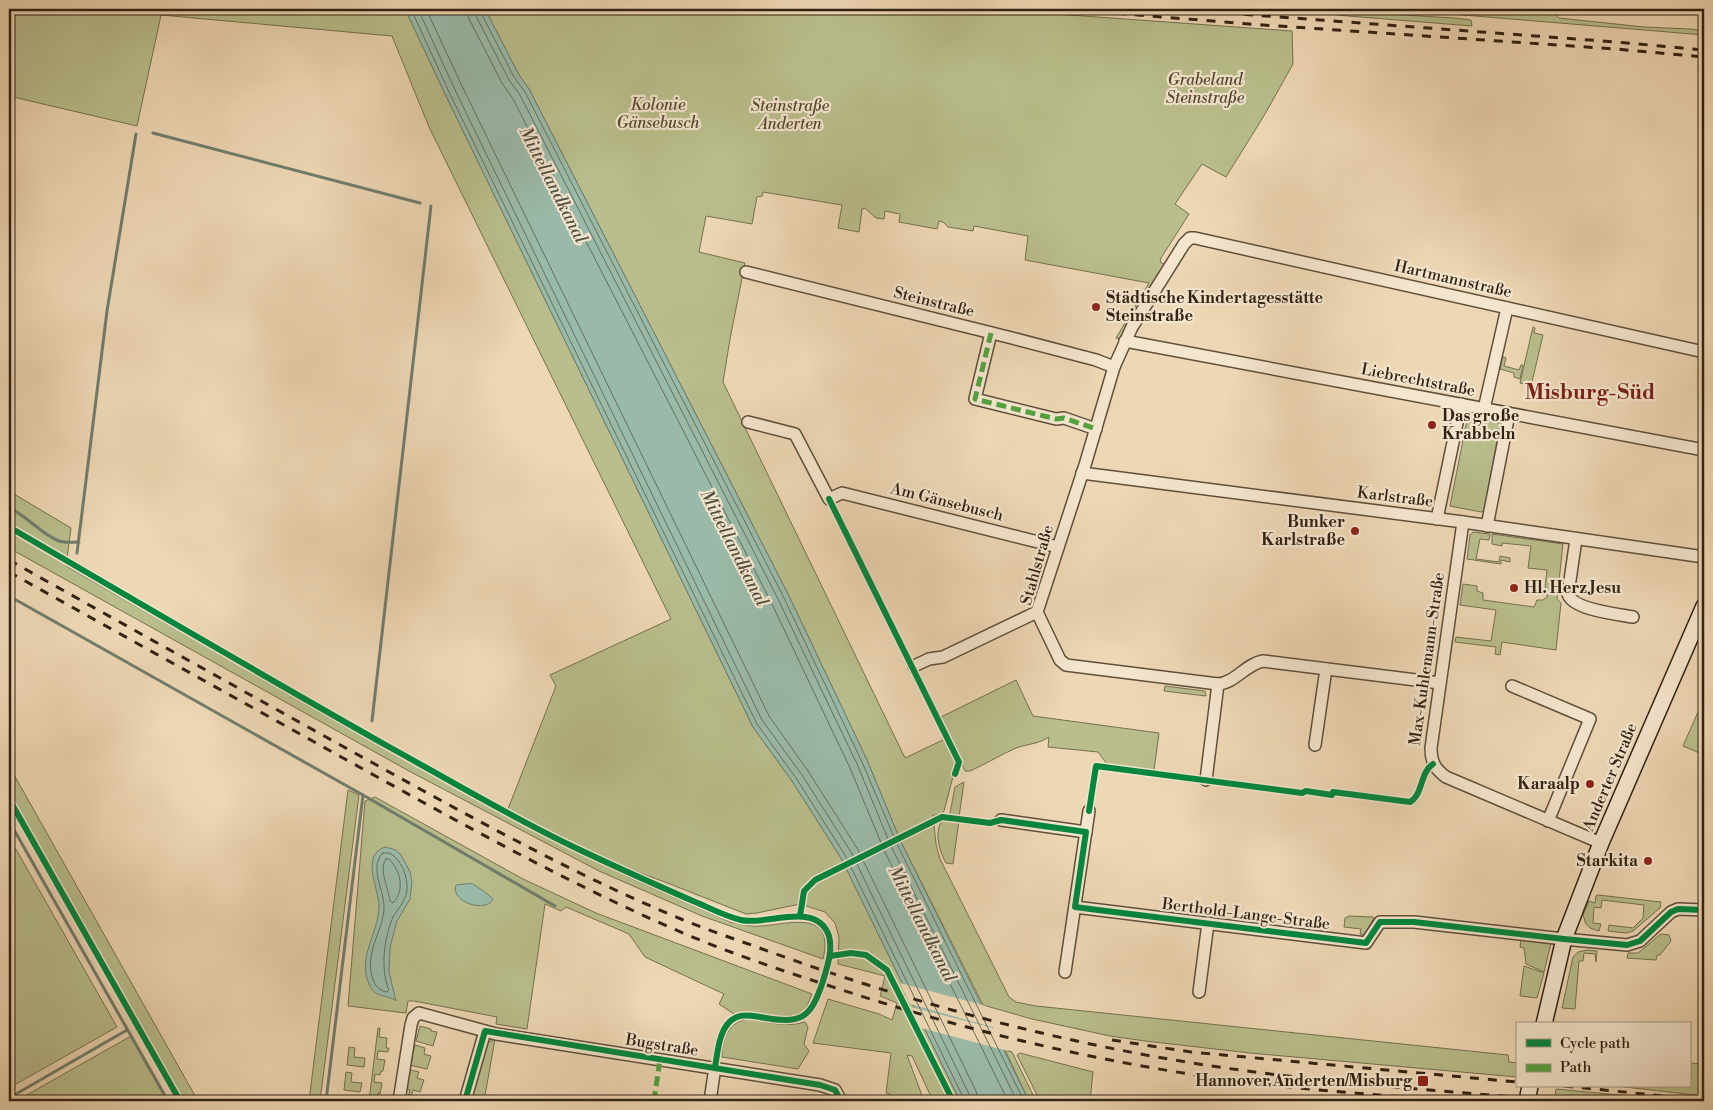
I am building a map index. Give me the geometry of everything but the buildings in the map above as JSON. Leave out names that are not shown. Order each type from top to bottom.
[{"type":"main road","name":"Anderter Straße","points":[[1544,1022],[1564,940],[1601,843],[1704,606]]},
{"type":"main road","points":[[1527,1101],[1530,1088]]},
{"type":"street","name":"Stahlstraße","points":[[1195,238],[1190,238],[1184,244],[1125,341],[1114,367],[1037,612],[1060,660],[1066,665],[1218,684]]},
{"type":"street","name":"Hartmannstraße","points":[[1195,238],[1704,352]]},
{"type":"street","name":"Steinstraße","points":[[746,272],[1096,360],[1114,367]]},
{"type":"street","points":[[1484,409],[1508,308]]},
{"type":"street","points":[[991,333],[975,398],[1056,419],[1064,418],[1096,429]]},
{"type":"street","name":"Liebrechtstraße","points":[[1125,341],[1704,450]]},
{"type":"street","points":[[1437,519],[1461,404]]},
{"type":"street","points":[[1487,526],[1509,414]]},
{"type":"street","name":"Am Gänsebusch","points":[[748,422],[796,434],[829,498],[842,493],[1058,547]]},
{"type":"street","name":"Karlstraße","points":[[1082,472],[1463,522],[1704,557]]},
{"type":"street","name":"Max-Kuhlemann-Straße","points":[[1463,522],[1431,748],[1433,764],[1437,771],[1446,777],[1601,843]]},
{"type":"street","points":[[1576,539],[1569,598],[1591,609],[1633,617]]},
{"type":"street","points":[[914,666],[928,658],[943,657],[1037,612]]},
{"type":"street","points":[[1206,780],[1218,684],[1226,682],[1251,665],[1262,661],[1440,683]]},
{"type":"street","points":[[1315,745],[1326,669]]},
{"type":"street","points":[[1512,686],[1590,719],[1548,821]]},
{"type":"street","points":[[1065,972],[1089,811]]},
{"type":"street","points":[[1001,820],[1086,832]]},
{"type":"street","name":"Berthold-Lange-Straße","points":[[1075,907],[1366,943],[1380,922],[1395,921],[1438,924],[1564,940]]},
{"type":"street","points":[[1564,940],[1627,945],[1640,941],[1671,912],[1678,909],[1704,910]]},
{"type":"street","name":"Berthold-Lange-Straße","points":[[1199,992],[1208,923]]},
{"type":"street","name":"Bugstraße","points":[[399,1101],[412,1018],[419,1013],[485,1031],[820,1085],[835,1090],[841,1101]]},
{"type":"street","points":[[465,1101],[485,1031]]},
{"type":"street","points":[[710,1101],[714,1067]]},
{"type":"green space","points":[[9,9],[405,9],[753,727],[792,781],[841,858],[960,1101],[933,1101],[912,1056],[907,1055],[924,1101],[889,1101],[890,1094],[886,1093],[891,1053],[813,1043],[828,999],[879,1014],[892,1020],[897,1003],[880,996],[885,976],[838,964],[839,937],[835,923],[825,912],[800,904],[746,914],[613,863],[508,809],[556,686],[550,675],[671,619],[429,127],[392,36],[161,15],[137,126],[9,96]]},
{"type":"green space","points":[[485,9],[986,9],[1292,31],[1293,64],[1226,177],[1202,164],[1175,204],[1189,214],[1161,258],[1160,262],[1166,265],[1119,339],[1116,338],[1149,283],[1025,260],[1028,236],[974,226],[973,231],[948,227],[939,221],[937,229],[899,222],[900,214],[885,211],[884,219],[876,218],[865,208],[862,209],[859,232],[838,228],[842,205],[763,192],[762,196],[757,197],[752,224],[706,216],[699,252],[745,263],[723,382],[905,758],[945,739],[957,761],[944,811],[941,815],[933,815],[936,844],[940,859],[1009,997],[1016,1002],[1036,1006],[1508,1055],[1509,1062],[1516,1063],[1516,1077],[1250,1053],[1145,1041],[1110,1036],[1032,1019],[983,1005],[901,842],[867,760],[788,594],[529,89],[519,75]]},
{"type":"green space","points":[[1280,9],[1331,9],[1455,18],[1471,20],[1472,26],[1348,16]]},
{"type":"green space","points":[[1349,9],[1557,10],[1559,18],[1644,27],[1690,29],[1704,31],[1704,35],[1396,10]]},
{"type":"green space","points":[[1533,327],[1535,328],[1534,333],[1543,335],[1531,386],[1520,383]]},
{"type":"green space","points":[[1503,357],[1506,358],[1504,366],[1519,370],[1521,365],[1523,365],[1520,379],[1514,377],[1514,373],[1500,369]]},
{"type":"green space","points":[[1468,415],[1497,421],[1500,425],[1484,511],[1481,512],[1450,506]]},
{"type":"green space","points":[[9,491],[71,528],[66,566],[339,723],[537,833],[635,880],[730,922],[761,926],[797,922],[816,926],[822,932],[825,943],[823,959],[702,916],[599,871],[409,771],[9,548]]},
{"type":"green space","points":[[1473,532],[1490,534],[1489,540],[1480,539],[1476,559],[1499,562],[1500,556],[1510,558],[1510,562],[1501,560],[1501,564],[1467,559],[1470,535]]},
{"type":"green space","points":[[1492,534],[1563,544],[1557,599],[1561,603],[1556,650],[1502,642],[1500,655],[1495,654],[1496,647],[1455,642],[1456,637],[1491,641],[1496,610],[1460,605],[1463,584],[1477,586],[1477,591],[1483,593],[1483,600],[1534,607],[1537,600],[1543,600],[1547,597],[1548,591],[1545,588],[1547,570],[1528,568],[1531,546],[1502,543],[1502,546],[1492,544]]},
{"type":"green space","points":[[1016,680],[1033,716],[1159,733],[1154,770],[1107,764],[1098,752],[1048,747],[1049,737],[1037,743],[1016,748],[970,771],[965,771],[939,718]]},
{"type":"green space","points":[[1165,686],[1205,691],[1206,696],[1164,691]]},
{"type":"green space","points":[[1698,712],[1704,715],[1704,755],[1683,746]]},
{"type":"green space","points":[[9,766],[198,1101],[183,1101],[9,793]]},
{"type":"green space","points":[[964,782],[959,817],[951,816],[955,787]]},
{"type":"green space","points":[[348,790],[359,795],[320,1101],[309,1101]]},
{"type":"green space","points":[[375,797],[523,879],[596,913],[812,994],[807,1005],[803,1011],[796,1015],[788,1016],[751,1013],[734,1014],[719,1004],[724,994],[645,957],[629,934],[566,907],[561,911],[545,904],[527,1029],[496,1024],[497,1017],[414,1001],[408,1001],[406,1013],[348,1006],[365,801]]},
{"type":"green space","points":[[946,818],[959,820],[953,864],[946,863],[939,846],[939,827]]},
{"type":"green space","points":[[9,837],[117,1027],[9,1088]]},
{"type":"green space","points":[[1596,896],[1661,902],[1660,908],[1633,931],[1626,933],[1608,931],[1609,925],[1633,928],[1643,918],[1644,905],[1602,900],[1601,908],[1594,907],[1593,923],[1601,924],[1599,931],[1590,928],[1586,924],[1583,915],[1589,901],[1595,903]]},
{"type":"green space","points":[[1349,916],[1374,918],[1364,935],[1360,934],[1361,929],[1344,927],[1345,918]]},
{"type":"green space","points":[[1661,934],[1669,935],[1671,941],[1660,955],[1657,955],[1656,960],[1627,958],[1628,953],[1638,953]]},
{"type":"green space","points":[[1521,940],[1551,943],[1544,972],[1526,964],[1524,948],[1520,947]]},
{"type":"green space","points":[[1587,950],[1597,951],[1596,962],[1595,954],[1584,953],[1583,961],[1579,961],[1575,1009],[1562,1008],[1573,957],[1578,952]]},
{"type":"green space","points":[[1524,966],[1544,973],[1537,998],[1520,996]]},
{"type":"green space","points":[[749,1019],[784,1024],[805,1022],[808,1027],[804,1044],[809,1051],[798,1069],[722,1057],[723,1044],[728,1032],[736,1023]]},
{"type":"green space","points":[[420,1026],[437,1032],[433,1046],[416,1041]]},
{"type":"green space","points":[[378,1028],[380,1028],[379,1037],[387,1038],[386,1048],[389,1048],[388,1052],[378,1051],[377,1059],[385,1060],[383,1071],[381,1071],[380,1075],[375,1074],[374,1082],[382,1083],[380,1094],[378,1093],[377,1098],[372,1098],[369,1101]]},
{"type":"green space","points":[[131,1036],[168,1101],[16,1101]]},
{"type":"green space","points":[[495,1039],[484,1101],[470,1101],[487,1043]]},
{"type":"green space","points":[[415,1045],[425,1048],[424,1054],[431,1056],[427,1069],[409,1065]]},
{"type":"green space","points":[[349,1047],[355,1048],[354,1057],[365,1058],[364,1067],[347,1065]]},
{"type":"green space","points":[[1005,1050],[1012,1052],[1036,1101],[1029,1101]]},
{"type":"green space","points":[[1020,1053],[1093,1072],[1090,1101],[1040,1101],[1017,1055]]},
{"type":"green space","points":[[1690,1063],[1704,1064],[1704,1096],[1634,1088],[1690,1088]]},
{"type":"green space","points":[[407,1069],[419,1072],[417,1078],[424,1080],[420,1092],[413,1090],[410,1101],[407,1101],[410,1090],[403,1088]]},
{"type":"green space","points":[[346,1072],[352,1073],[351,1082],[362,1083],[360,1092],[344,1090]]},
{"type":"green space","points":[[1556,1089],[1682,1101],[1600,1101],[1555,1097]]},
{"type":"water","name":"Mittellandkanal","points":[[405,9],[485,9],[519,75],[529,89],[788,594],[867,760],[901,842],[1029,1101],[960,1101],[841,858],[792,781],[753,727]]},
{"type":"water","points":[[385,847],[396,850],[401,855],[410,872],[412,882],[410,899],[397,921],[390,947],[389,972],[396,1001],[375,992],[369,984],[366,974],[367,954],[376,926],[379,906],[372,865],[378,851]]},
{"type":"water","points":[[473,884],[493,899],[484,905],[470,904],[463,901],[458,897],[456,885]]},
{"type":"pier","points":[[900,983],[986,1006],[996,1028],[910,1004]]},
{"type":"pier","points":[[911,1007],[997,1029],[1008,1051],[921,1028]]},
{"type":"waterway","points":[[153,133],[420,203]]},
{"type":"waterway","points":[[77,553],[107,311],[136,134]]},
{"type":"waterway","points":[[372,721],[431,206]]},
{"type":"waterway","points":[[9,508],[22,515],[52,538],[61,542],[79,542]]},
{"type":"waterway","points":[[9,596],[363,795],[555,906]]},
{"type":"waterway","points":[[326,1101],[363,795]]},
{"type":"waterway","points":[[9,821],[168,1101]]},
{"type":"waterway","points":[[9,1098],[127,1030]]},
{"type":"railway","points":[[1063,9],[1704,57]]},
{"type":"railway","points":[[1172,9],[1704,50]]},
{"type":"railway","points":[[9,560],[353,752],[556,861],[639,901],[693,924],[833,974],[1008,1025],[1067,1039],[1187,1062],[1286,1076],[1563,1101]]},
{"type":"railway","points":[[9,572],[471,829],[601,896],[690,936],[742,956],[923,1015],[1017,1040],[1113,1061],[1269,1085],[1450,1101]]},
{"type":"railway","points":[[1112,1040],[1191,1052],[1516,1082]]},
{"type":"railway","points":[[1584,1088],[1704,1100]]},
{"type":"marked path","points":[[991,333],[975,399],[1056,419],[1064,418],[1096,429]]},
{"type":"marked path","points":[[654,1101],[660,1059]]},
{"type":"cycle path","points":[[829,499],[959,762],[955,774]]},
{"type":"cycle path","points":[[9,527],[343,721],[530,825],[592,856],[716,911],[741,920],[752,921],[803,917],[814,919],[823,925],[829,936],[829,959],[818,994],[808,1012],[802,1017],[785,1020],[746,1015],[737,1017],[726,1026],[723,1032],[715,1067]]},
{"type":"cycle path","points":[[1089,811],[1096,766],[1302,793],[1306,791],[1332,795],[1333,792],[1410,802],[1414,799],[1426,772],[1433,764]]},
{"type":"cycle path","points":[[9,799],[180,1101]]},
{"type":"cycle path","points":[[800,916],[804,891],[815,880],[942,817],[990,823],[1001,820],[1086,832],[1075,907],[1366,943],[1380,922],[1414,922],[1627,945],[1640,941],[1671,912],[1678,909],[1704,910]]},
{"type":"cycle path","points":[[830,956],[851,953],[866,955],[887,970],[953,1101]]},
{"type":"cycle path","points":[[465,1101],[485,1031],[820,1085],[835,1090],[841,1101]]},
{"type":"place","name":"Städtische Kindertagesstätte Steinstraße","points":[[1096,307]]},
{"type":"place","name":"Das große Krabbeln","points":[[1432,425]]},
{"type":"place","name":"Bunker Karlstraße","points":[[1355,531]]},
{"type":"place","name":"Hl. Herz Jesu","points":[[1514,588]]},
{"type":"place","name":"Karaalp","points":[[1590,784]]},
{"type":"place","name":"Starkita","points":[[1648,861]]},
{"type":"place","name":"Hannover Anderten/Misburg","points":[[1423,1081]]},
{"type":"district","name":"Misburg-Süd","points":[[1590,393]]},
{"type":"park label","name":"Grabeland Steinstraße","points":[[1205,89]]},
{"type":"park label","name":"Kolonie Gänsebusch","points":[[658,114]]},
{"type":"park label","name":"Steinstraße Anderten","points":[[790,115]]}]
